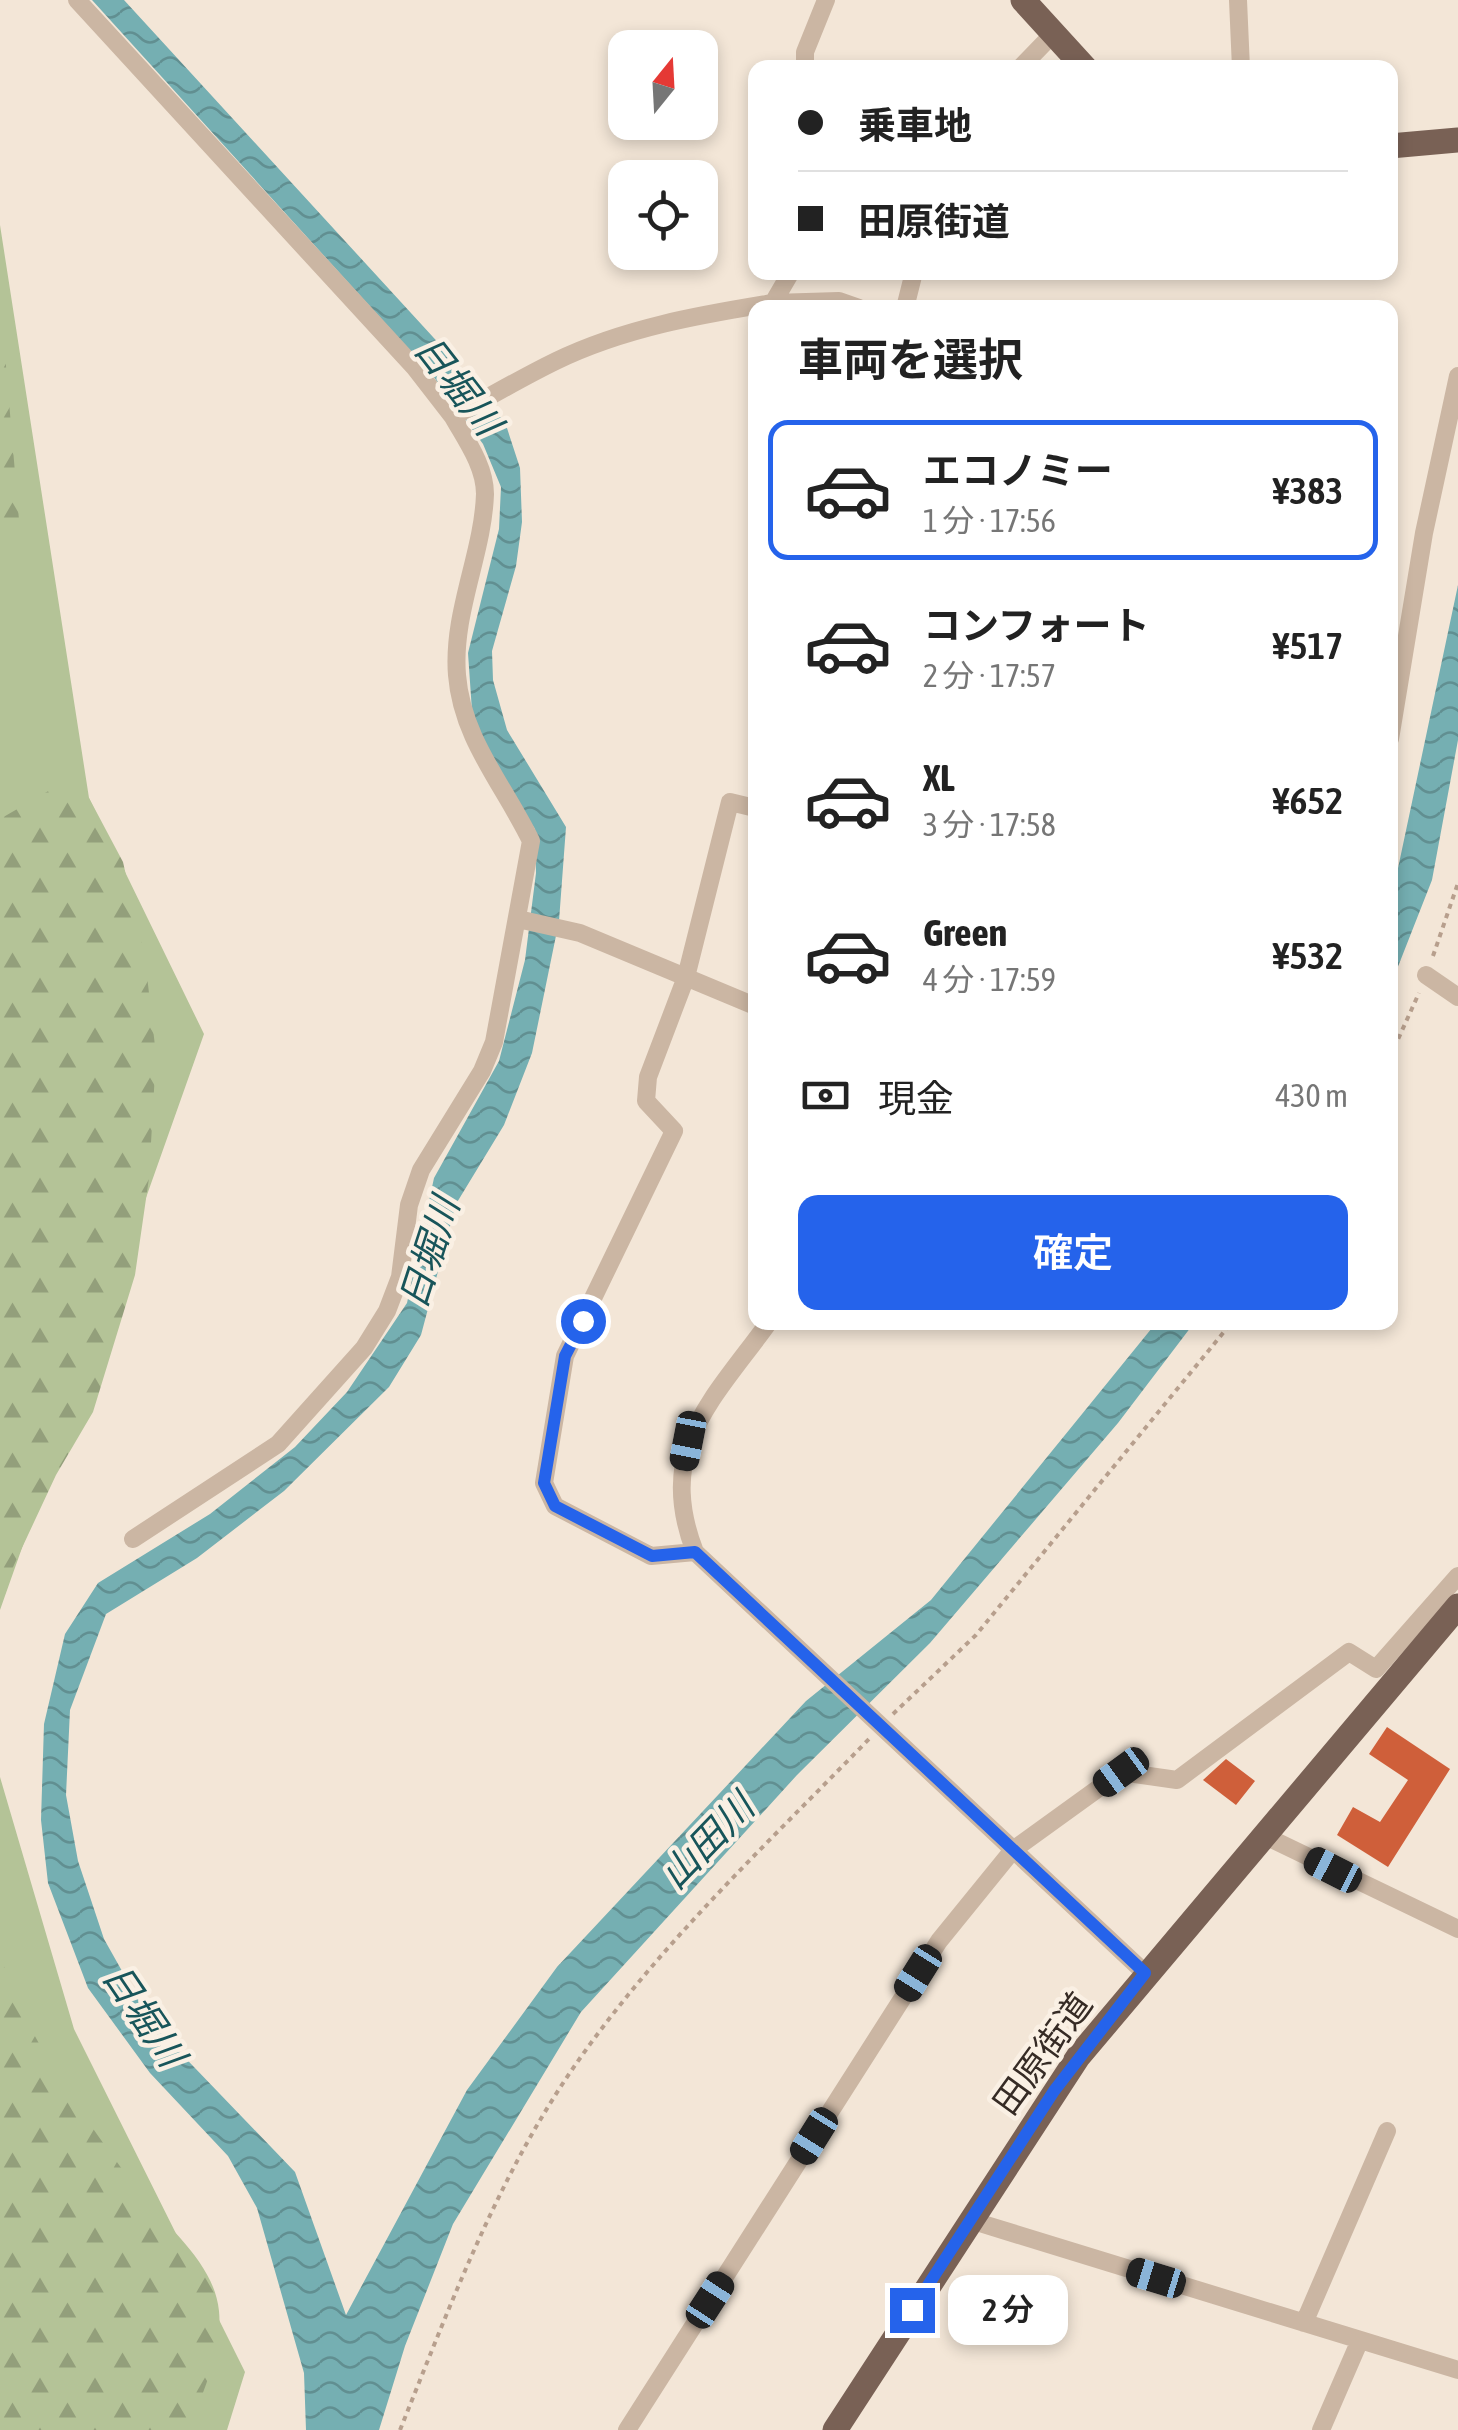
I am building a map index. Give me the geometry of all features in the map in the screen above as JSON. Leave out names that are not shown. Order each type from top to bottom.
[{"type":"main road","points":[[1023,0],[1077,60]]},
{"type":"main road","points":[[1398,145],[1458,140]]},
{"type":"main road","name":"田原街道","points":[[835,2430],[1054,2091],[1145,1973],[1458,1606]]},
{"type":"street","points":[[77,0],[416,368],[453,416],[478,461],[485,492],[459,630],[457,675],[468,730],[531,840],[494,1042],[482,1071],[421,1170],[409,1205],[400,1277],[387,1312],[364,1348],[278,1444],[134,1539]]},
{"type":"street","points":[[805,60],[826,0]]},
{"type":"street","points":[[1238,0],[1241,60]]},
{"type":"street","points":[[1028,60],[1052,35]]},
{"type":"street","points":[[453,416],[558,360],[623,334],[748,307]]},
{"type":"street","points":[[1398,691],[1424,533],[1458,376]]},
{"type":"street","points":[[695,1552],[652,1556],[555,1506],[544,1483],[565,1356],[674,1131],[646,1100],[648,1076],[686,977],[730,802],[748,806]]},
{"type":"street","points":[[518,920],[580,933],[748,1003]]},
{"type":"street","points":[[1426,974],[1458,997]]},
{"type":"street","points":[[764,1330],[688,1441],[680,1514],[695,1552],[1145,1973]]},
{"type":"street","points":[[628,2430],[938,1941],[1014,1850],[1121,1772],[1177,1780],[1349,1652],[1376,1669],[1458,1576]]},
{"type":"street","points":[[1263,1835],[1458,1930]]},
{"type":"street","points":[[1304,2323],[1387,2131]]},
{"type":"street","points":[[970,2220],[1458,2370]]},
{"type":"street","points":[[1321,2430],[1360,2340]]},
{"type":"path","points":[[400,2430],[464,2272],[519,2157],[581,2056],[656,1959],[976,1635],[1225,1330]]},
{"type":"green space","points":[[0,225],[89,798],[204,1034],[0,1610]]},
{"type":"green space","points":[[0,295],[19,520],[0,576]]},
{"type":"green space","points":[[57,786],[89,798],[123,862],[145,958],[156,1055],[149,1178],[135,1275],[93,1412],[56,1475],[0,1595],[0,819]]},
{"type":"green space","points":[[0,1777],[74,2029],[245,2372],[227,2430],[0,2430]]},
{"type":"green space","points":[[0,1954],[25,2017],[59,2078],[139,2192],[199,2261],[215,2293],[218,2341],[189,2430],[0,2430]]},
{"type":"water","points":[[92,0],[124,0],[477,385],[506,425],[520,468],[522,522],[516,566],[492,651],[493,680],[507,730],[566,827],[559,921],[532,1053],[504,1125],[456,1204],[421,1335],[389,1387],[284,1491],[197,1558],[106,1614],[70,1710],[66,1795],[78,1861],[104,1939],[140,2003],[169,2041],[295,2172],[346,2315],[467,2090],[557,1967],[806,1701],[931,1600],[1150,1330],[1189,1330],[1118,1423],[930,1643],[797,1775],[581,2012],[453,2224],[405,2346],[379,2430],[306,2430],[304,2373],[257,2208],[228,2156],[150,2073],[88,1988],[48,1883],[41,1820],[44,1724],[65,1634],[98,1583],[210,1514],[295,1447],[347,1392],[407,1303],[434,1178],[499,1061],[525,960],[536,873],[535,829],[485,758],[472,711],[468,653],[499,529],[501,487],[483,444],[433,376]]},
{"type":"water","points":[[1458,585],[1458,740],[1432,880],[1398,967],[1398,868]]},
{"type":"building","points":[[1387,1727],[1450,1769],[1388,1867],[1337,1835],[1353,1807],[1380,1822],[1408,1780],[1369,1754]]},
{"type":"building","points":[[1226,1759],[1255,1781],[1236,1805],[1203,1780]]},
{"type":"route","points":[[583,1321],[565,1356],[544,1483],[555,1506],[652,1556],[695,1552],[1145,1973],[1054,2091],[912,2310]]},
{"type":"water label","name":"日堀川","points":[[458,385]]},
{"type":"water label","name":"日堀川","points":[[429,1253]]},
{"type":"water label","name":"山田川","points":[[707,1841]]},
{"type":"water label","name":"日堀川","points":[[144,2015]]}]
